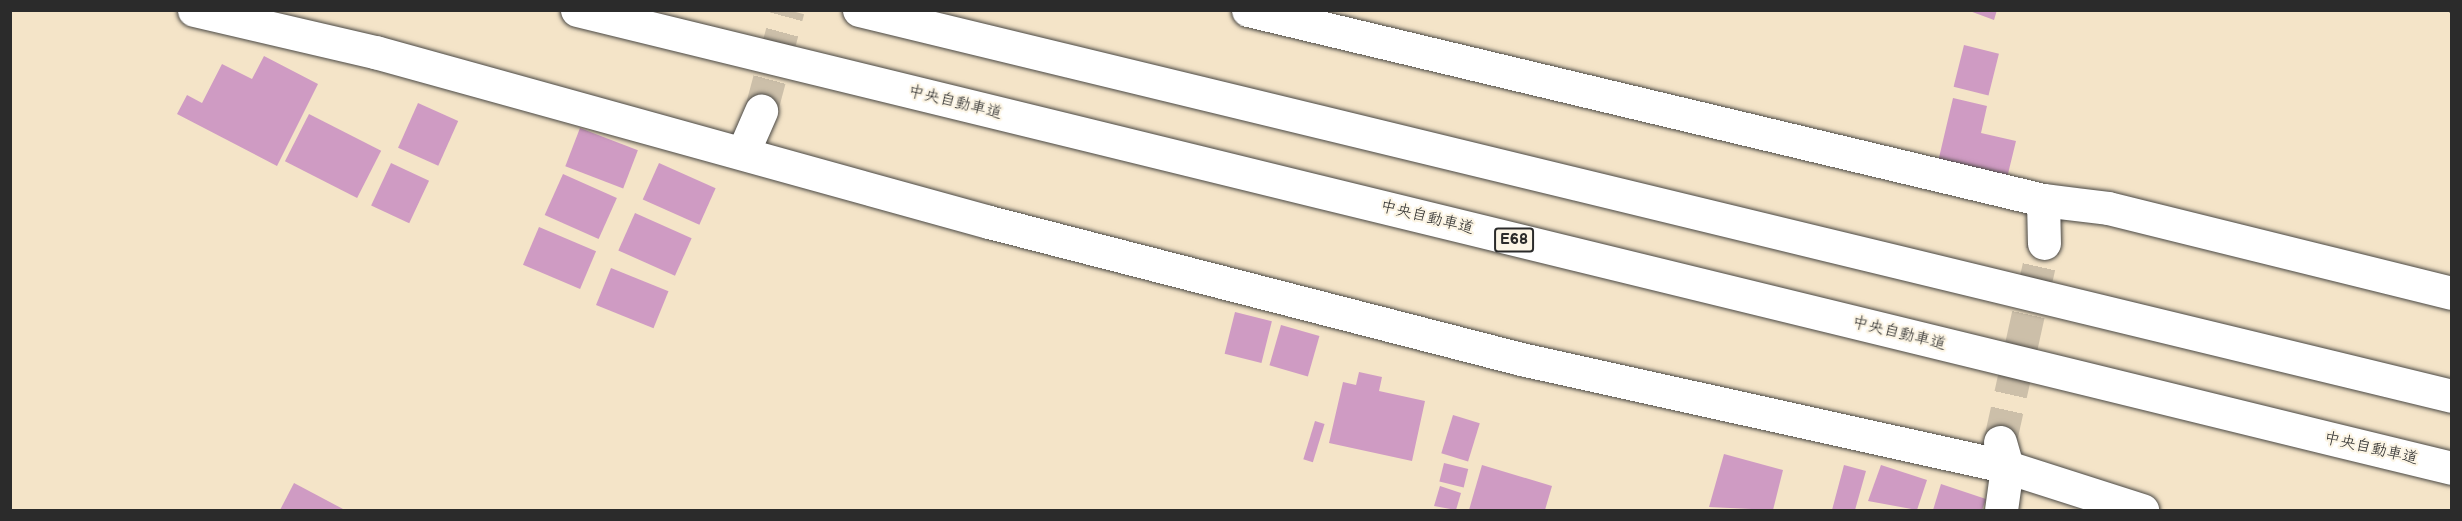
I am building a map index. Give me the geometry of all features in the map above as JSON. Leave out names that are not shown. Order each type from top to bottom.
[{"type":"main road","points":[[194,10],[375,52],[744,150],[989,222],[1521,359],[2004,454],[2142,510]]},
{"type":"main road","name":"中央自動車道","points":[[577,10],[2451,468]]},
{"type":"main road","points":[[859,10],[2451,396]]},
{"type":"main road","points":[[1248,10],[2043,200],[2108,208],[2451,293]]},
{"type":"main road","points":[[744,150],[761,111]]},
{"type":"main road","points":[[2043,200],[2044,243]]},
{"type":"main road","points":[[2001,510],[2004,454]]},
{"type":"building","points":[[1967,10],[1997,10],[1994,20]]},
{"type":"building","points":[[1964,45],[1999,54],[1989,95],[1954,87]]},
{"type":"building","points":[[264,56],[318,84],[277,166],[177,114],[187,95],[202,103],[222,64],[252,79]]},
{"type":"building","points":[[1953,98],[1987,106],[1981,133],[2016,141],[2007,178],[1938,162]]},
{"type":"building","points":[[418,103],[458,121],[438,166],[398,148]]},
{"type":"building","points":[[309,114],[381,151],[357,198],[285,161]]},
{"type":"building","points":[[580,128],[638,150],[623,188],[565,166]]},
{"type":"building","points":[[391,163],[429,181],[409,223],[371,206]]},
{"type":"building","points":[[659,163],[716,188],[699,225],[643,200]]},
{"type":"building","points":[[563,174],[617,198],[599,239],[545,215]]},
{"type":"building","points":[[635,213],[692,238],[675,276],[618,250]]},
{"type":"building","points":[[539,227],[596,251],[580,289],[523,265]]},
{"type":"building","points":[[611,268],[668,291],[654,328],[596,305]]},
{"type":"building","points":[[1235,312],[1272,321],[1261,363],[1225,354]]},
{"type":"building","points":[[1281,325],[1319,336],[1308,376],[1269,365]]},
{"type":"building","points":[[1359,372],[1382,377],[1379,391],[1425,401],[1412,461],[1329,443],[1343,382],[1356,385]]},
{"type":"building","points":[[1453,415],[1480,423],[1468,461],[1441,453]]},
{"type":"building","points":[[1315,421],[1325,424],[1313,462],[1303,459]]},
{"type":"building","points":[[1724,454],[1783,470],[1773,510],[1709,507]]},
{"type":"building","points":[[1444,463],[1468,469],[1464,487],[1439,481]]},
{"type":"building","points":[[1482,465],[1552,486],[1545,510],[1469,510]]},
{"type":"building","points":[[1844,465],[1866,471],[1855,510],[1832,510]]},
{"type":"building","points":[[1881,465],[1927,480],[1917,510],[1868,501]]},
{"type":"building","points":[[294,483],[343,509],[343,510],[280,510]]},
{"type":"building","points":[[1941,484],[1986,499],[1982,510],[1933,510]]},
{"type":"building","points":[[1440,486],[1461,493],[1456,510],[1434,506]]},
{"type":"tunnel","points":[[761,111],[788,10]]},
{"type":"tunnel","points":[[2000,442],[2044,243]]}]
